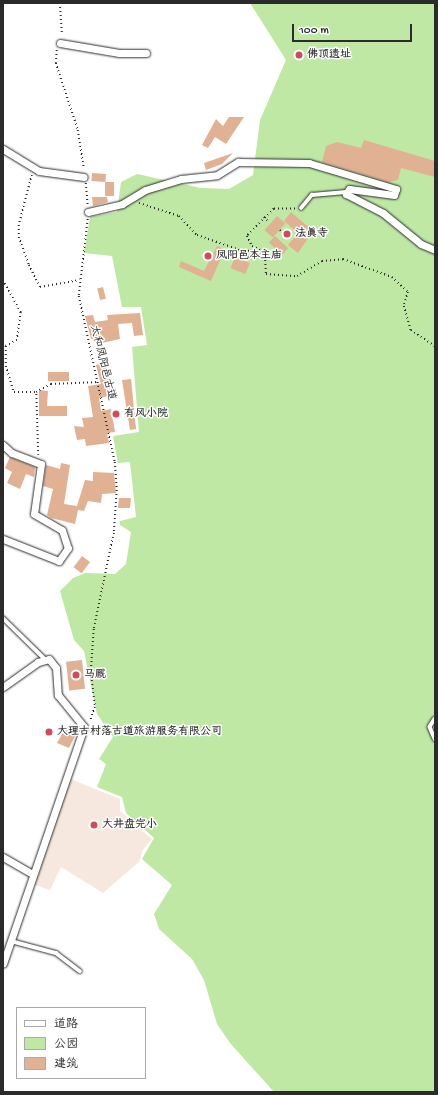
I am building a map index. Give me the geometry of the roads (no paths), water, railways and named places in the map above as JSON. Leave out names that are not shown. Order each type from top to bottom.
[{"type":"street","points":[[60,43],[119,53],[146,53]]},
{"type":"street","points":[[3,149],[34,169],[84,177]]},
{"type":"street","points":[[88,212],[127,202],[145,190],[181,179],[217,175],[244,161],[309,163],[397,192],[387,195],[349,189],[346,192],[350,198],[383,213],[421,244],[435,250]]},
{"type":"street","points":[[3,445],[12,453],[39,463],[42,469],[34,514],[62,530],[68,548],[64,558],[59,562],[3,540]]},
{"type":"street","points":[[3,687],[45,659],[53,662],[56,668],[58,695],[84,727],[3,963]]},
{"type":"street","points":[[3,857],[33,874]]},
{"type":"lane","points":[[302,208],[306,198],[316,193],[346,192]]},
{"type":"lane","points":[[3,618],[45,659]]},
{"type":"lane","points":[[435,719],[430,727],[435,739]]},
{"type":"lane","points":[[10,940],[56,953],[80,971]]},
{"type":"place","name":"佛顶遗址","points":[[299,55]]},
{"type":"place","name":"法真寺","points":[[287,234]]},
{"type":"place","name":"凤阳邑本主庙","points":[[208,256]]},
{"type":"place","name":"有风小院","points":[[116,414]]},
{"type":"place","name":"马厩","points":[[76,675]]},
{"type":"place","name":"大理古村落古道旅游服务有限公司","points":[[49,732]]},
{"type":"place","name":"大井盘完小","points":[[94,825]]}]
